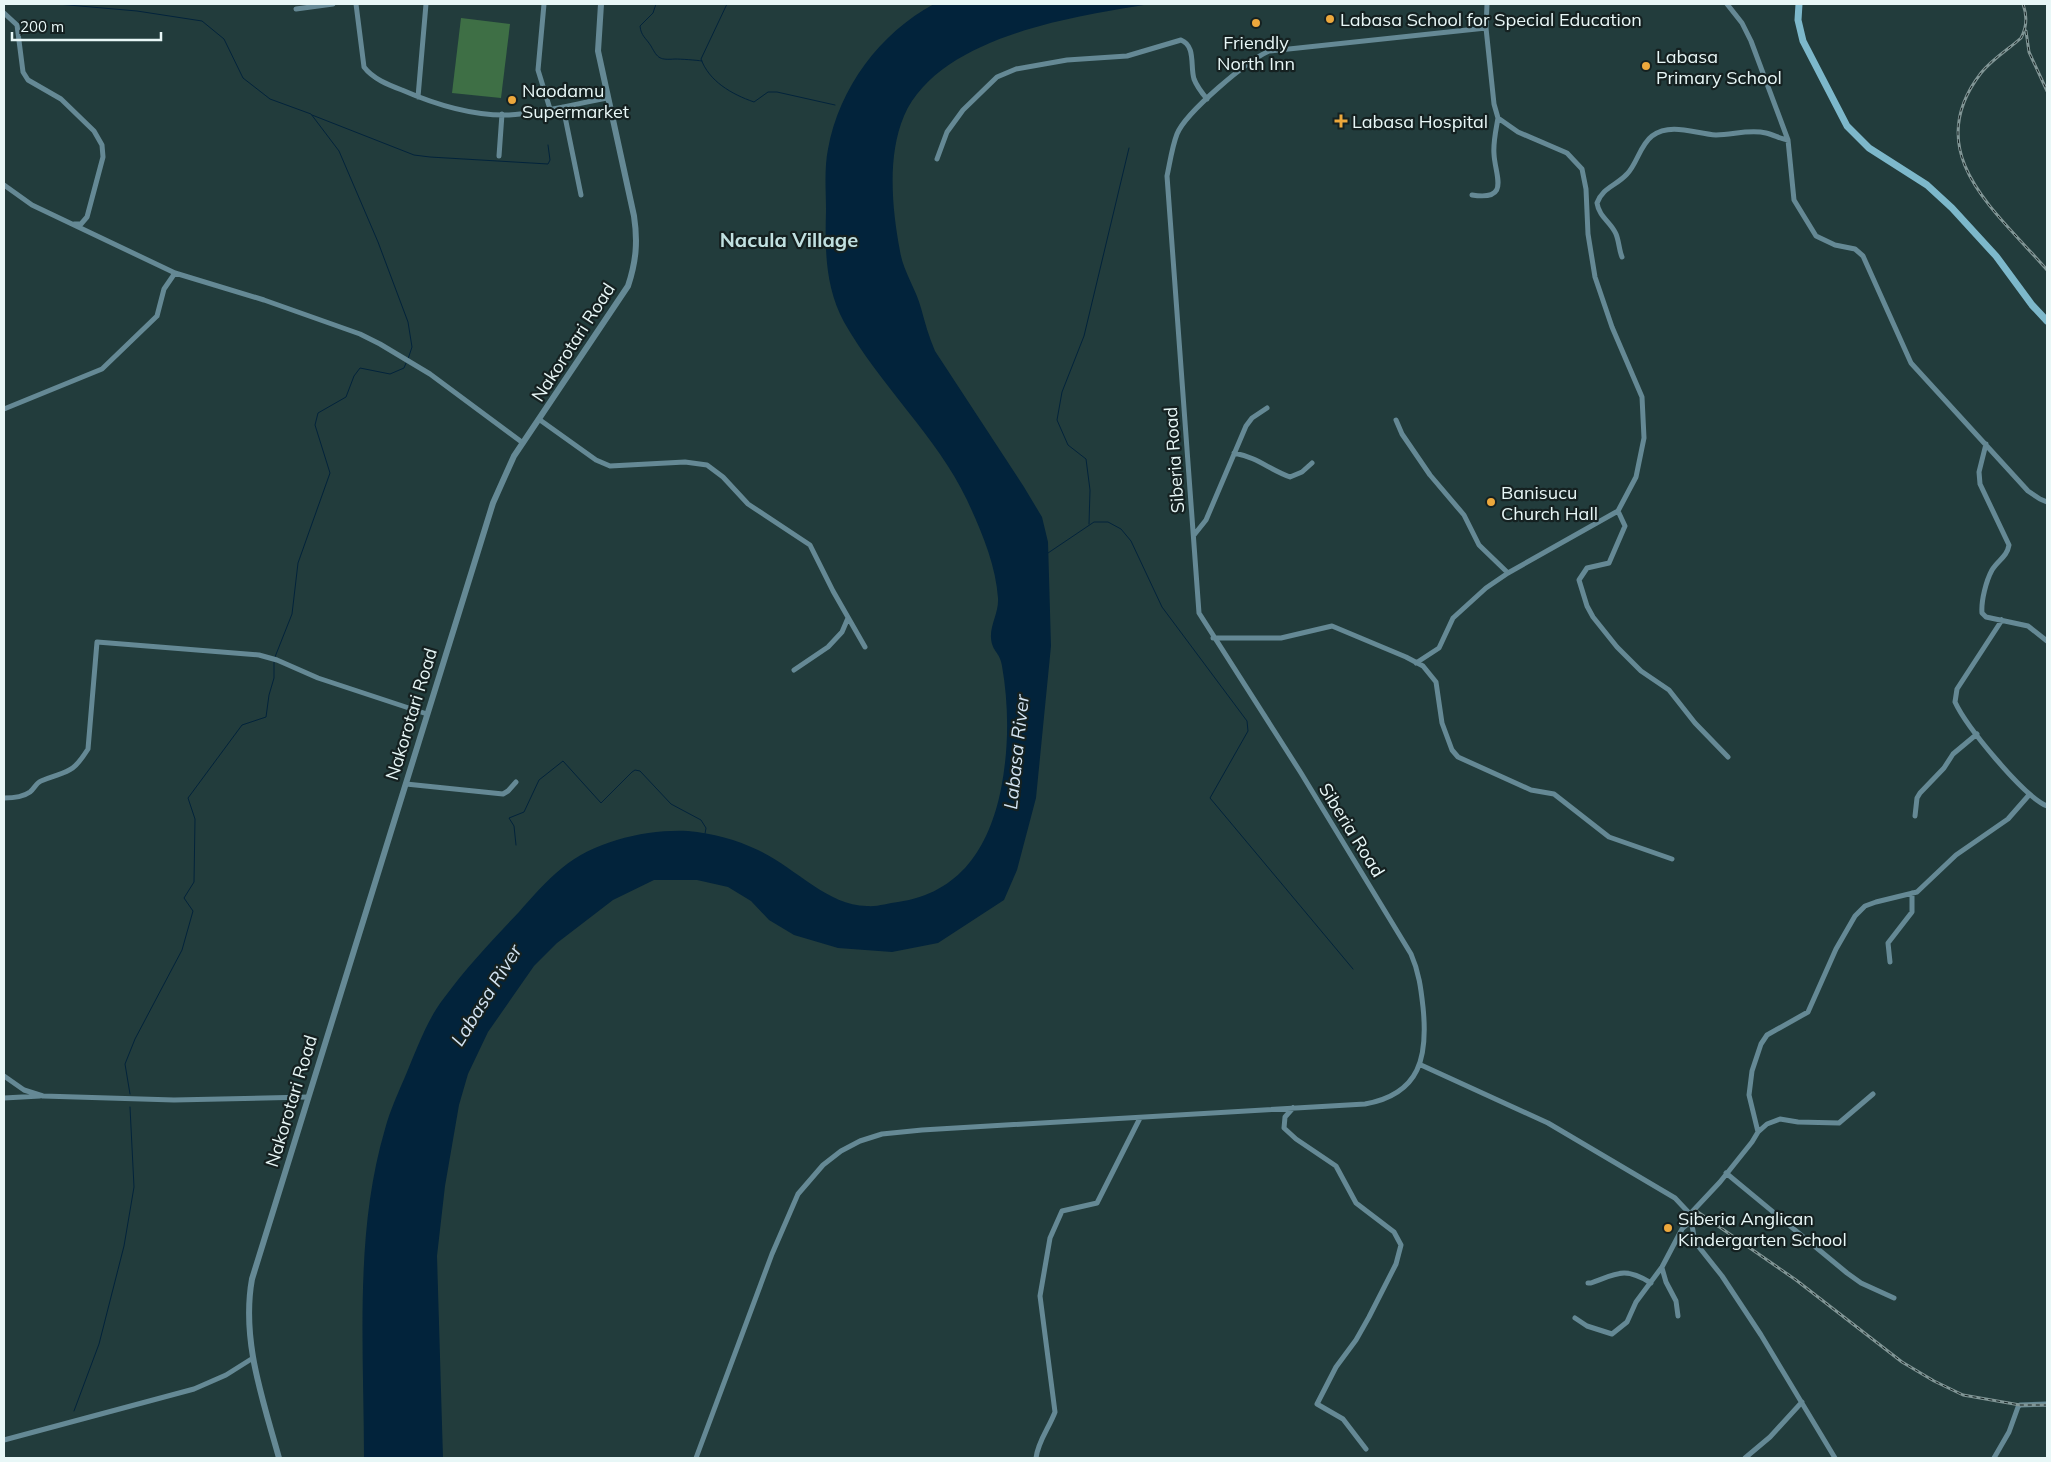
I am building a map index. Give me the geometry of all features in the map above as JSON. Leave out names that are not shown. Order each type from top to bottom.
[{"type":"main road","points":[[1799,4],[1798,20],[1803,41],[1847,126],[1869,148],[1927,185],[1952,208],[1996,256],[2032,305],[2047,321]]},
{"type":"street","points":[[296,8],[333,4]]},
{"type":"street","points":[[356,4],[364,67],[383,82],[418,97],[437,104],[502,114],[550,110],[607,98]]},
{"type":"street","points":[[418,97],[426,4]]},
{"type":"street","points":[[544,4],[538,70],[550,110]]},
{"type":"street","name":"Nakorotari Road","points":[[279,1458],[253,1358],[248,1322],[248,1298],[252,1279],[492,503],[505,473],[523,443],[628,286],[636,257],[637,238],[634,216],[598,50],[601,4]]},
{"type":"street","points":[[1472,194],[1484,196],[1492,194],[1497,190],[1499,181],[1494,155],[1498,118],[1494,104],[1486,28],[1487,4]]},
{"type":"street","points":[[1727,4],[1742,23],[1751,41],[1788,140],[1792,165],[1792,193],[1810,228],[1823,241],[1854,249],[1862,256],[1911,363],[2028,491],[2040,500],[2047,502]]},
{"type":"street","points":[[4,13],[17,25],[22,72],[28,80],[60,99],[94,132],[102,145],[103,157],[87,217],[81,224],[71,224]]},
{"type":"street","name":"Siberia Road","points":[[1421,1065],[1425,1027],[1419,977],[1411,954],[1393,920],[1301,773],[1213,638],[1199,613],[1167,176],[1177,132],[1207,99],[1254,58],[1269,51],[1486,28]]},
{"type":"street","points":[[937,159],[947,132],[963,110],[997,77],[1016,69],[1067,60],[1127,56],[1181,40],[1187,43],[1191,49],[1193,76],[1207,99]]},
{"type":"street","points":[[563,107],[581,195]]},
{"type":"street","points":[[499,156],[502,114]]},
{"type":"street","points":[[1416,663],[1439,648],[1454,618],[1463,608],[1508,573],[1618,512],[1636,477],[1644,438],[1645,415],[1642,397],[1612,327],[1595,277],[1588,234],[1586,189],[1582,169],[1567,152],[1518,132],[1498,118]]},
{"type":"street","points":[[1622,257],[1617,236],[1610,223],[1602,217],[1597,203],[1601,193],[1622,180],[1632,168],[1651,137],[1662,131],[1675,129],[1715,135],[1751,132],[1766,133],[1788,140]]},
{"type":"street","points":[[4,185],[32,205],[175,273],[264,300],[360,334],[405,357],[523,443]]},
{"type":"street","points":[[4,409],[102,369],[157,316],[164,289],[175,273]]},
{"type":"street","points":[[1194,535],[1206,520],[1234,453],[1252,418],[1267,408]]},
{"type":"street","points":[[540,420],[596,460],[610,466],[685,462],[707,465],[723,477],[748,504],[810,545],[865,647]]},
{"type":"street","points":[[1396,420],[1402,434],[1430,475],[1464,515],[1479,545],[1508,573]]},
{"type":"street","points":[[1986,444],[1979,472],[1980,484],[2009,545],[2008,552],[1992,571],[1982,609],[1986,617],[2028,626],[2047,641]]},
{"type":"street","points":[[1234,453],[1261,460],[1290,477],[1302,472],[1312,463]]},
{"type":"street","points":[[1618,512],[1625,526],[1609,563],[1587,568],[1581,574],[1579,580],[1587,606],[1617,646],[1642,672],[1668,690],[1695,723],[1728,756]]},
{"type":"street","points":[[794,670],[828,647],[842,632],[848,618]]},
{"type":"street","points":[[2002,620],[1957,689],[1954,698],[1957,707],[1993,756],[2029,795],[2047,806]]},
{"type":"street","points":[[1213,638],[1281,638],[1332,626],[1416,663],[1432,674],[1436,682],[1442,723],[1452,750],[1458,757],[1531,790],[1554,794],[1609,837],[1672,859]]},
{"type":"street","points":[[4,798],[17,798],[30,792],[39,782],[61,776],[79,763],[88,749],[97,642],[107,641],[259,655],[277,660],[318,678],[427,714]]},
{"type":"street","points":[[1915,816],[1917,798],[1920,793],[1944,768],[1953,754],[1978,734]]},
{"type":"street","points":[[406,784],[503,794],[516,782]]},
{"type":"street","points":[[1758,1132],[1749,1095],[1752,1071],[1760,1044],[1767,1035],[1808,1012],[1836,949],[1855,916],[1865,906],[1912,893],[1925,886],[1956,855],[2008,818],[2029,795]]},
{"type":"street","points":[[1890,962],[1888,943],[1912,912],[1912,893]]},
{"type":"street","points":[[696,1458],[772,1254],[798,1194],[823,1165],[841,1151],[860,1141],[882,1134],[1021,1122],[1140,1118],[1375,1102],[1404,1086],[1421,1065],[1548,1123],[1675,1198],[1690,1214],[1695,1242],[1722,1276],[1802,1402],[1835,1458]]},
{"type":"street","points":[[4,1076],[24,1090],[43,1096]]},
{"type":"street","points":[[20,1097],[24,1090]]},
{"type":"street","points":[[1690,1214],[1752,1142],[1758,1132],[1767,1124],[1780,1119],[1798,1122],[1839,1123],[1850,1111],[1873,1094]]},
{"type":"street","points":[[4,1098],[43,1096],[174,1100],[308,1097]]},
{"type":"street","points":[[1294,1108],[1285,1117],[1284,1128],[1296,1139],[1336,1166],[1356,1203],[1394,1232],[1401,1245],[1396,1264],[1369,1318],[1356,1340],[1336,1367],[1317,1404],[1343,1420],[1366,1449]]},
{"type":"street","points":[[1036,1458],[1040,1441],[1050,1425],[1055,1412],[1040,1296],[1052,1233],[1062,1211],[1098,1203],[1140,1118]]},
{"type":"street","points":[[1726,1173],[1847,1273],[1894,1298]]},
{"type":"street","points":[[1574,1318],[1605,1332],[1616,1332],[1627,1322],[1636,1302],[1662,1267],[1682,1229],[1691,1221]]},
{"type":"street","points":[[1662,1267],[1666,1282],[1676,1301],[1678,1316]]},
{"type":"street","points":[[1588,1283],[1625,1272],[1632,1273],[1651,1283]]},
{"type":"street","points":[[4,1440],[194,1389],[214,1381],[253,1358]]},
{"type":"street","points":[[1745,1458],[1770,1437],[1802,1402]]},
{"type":"street","points":[[1994,1458],[2009,1432],[2020,1405],[2047,1404]]},
{"type":"green space","points":[[461,18],[510,24],[501,98],[452,93]]},
{"type":"water","name":"Labasa River","points":[[934,4],[1151,4],[1085,15],[1049,24],[1012,34],[977,49],[947,66],[922,89],[904,116],[895,148],[893,200],[900,251],[904,266],[919,301],[933,346],[1042,517],[1048,542],[1051,646],[1036,798],[1017,870],[1004,900],[938,943],[892,952],[838,948],[794,935],[769,920],[751,901],[728,887],[697,880],[654,880],[613,900],[557,943],[534,966],[488,1032],[468,1074],[459,1105],[445,1186],[437,1256],[443,1458],[364,1458],[362,1334],[365,1251],[375,1169],[387,1122],[419,1043],[438,1006],[490,943],[545,884],[575,859],[605,844],[656,832],[688,831],[715,835],[750,846],[838,899],[852,904],[875,906],[920,897],[939,889],[955,878],[968,864],[989,830],[1001,789],[1006,758],[1007,727],[1006,696],[1002,666],[991,638],[998,598],[991,560],[977,523],[955,477],[873,367],[844,322],[833,295],[826,254],[827,157],[833,126],[842,105],[852,84],[865,64],[880,47],[896,30]]},
{"type":"waterway","points":[[57,4],[137,11],[202,21],[224,39],[243,78],[270,99],[311,114],[339,151],[378,242],[408,322],[412,347],[408,359]]},
{"type":"waterway","points":[[656,4],[653,13],[640,26],[643,35],[656,54],[663,59],[702,61]]},
{"type":"waterway","points":[[727,4],[701,59],[709,74],[715,80],[729,91],[754,102],[768,92],[777,92],[835,105]]},
{"type":"waterway","points":[[312,115],[414,155],[548,164],[550,160],[548,145]]},
{"type":"waterway","points":[[1089,524],[1090,490],[1086,459],[1068,445],[1057,420],[1062,392],[1084,336],[1129,148]]},
{"type":"waterway","points":[[275,657],[292,614],[298,563],[330,473],[315,425],[318,413],[346,397],[354,376],[360,368],[390,374],[404,368],[406,363]]},
{"type":"waterway","points":[[1048,553],[1094,522],[1108,522],[1121,529],[1131,541],[1162,607],[1247,721],[1248,731],[1210,798],[1353,969]]},
{"type":"waterway","points":[[130,1094],[125,1064],[135,1039],[182,950],[193,911],[184,898],[194,882],[195,819],[188,798],[242,725],[266,717],[274,678],[274,662]]},
{"type":"waterway","points":[[516,845],[514,826],[509,818],[524,812],[539,780],[563,761],[601,803],[632,772],[635,770],[640,771],[671,804],[701,820],[706,828],[705,834]]},
{"type":"waterway","points":[[74,1411],[99,1344],[124,1246],[134,1187],[130,1107]]},
{"type":"railway","points":[[2023,4],[2026,21],[2021,38],[1981,73],[1964,102],[1958,129],[1961,155],[1972,179],[1987,203],[2047,270]]},
{"type":"railway","points":[[2026,31],[2029,52],[2047,91]]},
{"type":"railway","points":[[1695,1210],[1796,1280],[1902,1362],[1934,1381],[1963,1395],[2020,1405],[2047,1405]]},
{"type":"place","name":"Labasa School for Special Education","points":[[1330,19]]},
{"type":"place","name":"Friendly North Inn","points":[[1256,23]]},
{"type":"place","name":"Labasa Primary School","points":[[1646,66]]},
{"type":"place","name":"Naodamu Supermarket","points":[[512,100]]},
{"type":"place","name":"Labasa Hospital","points":[[1341,121]]},
{"type":"place","name":"Banisucu Church Hall","points":[[1491,502]]},
{"type":"place","name":"Siberia Anglican Kindergarten School","points":[[1668,1228]]},
{"type":"district","name":"Nacula Village","points":[[789,239]]}]
